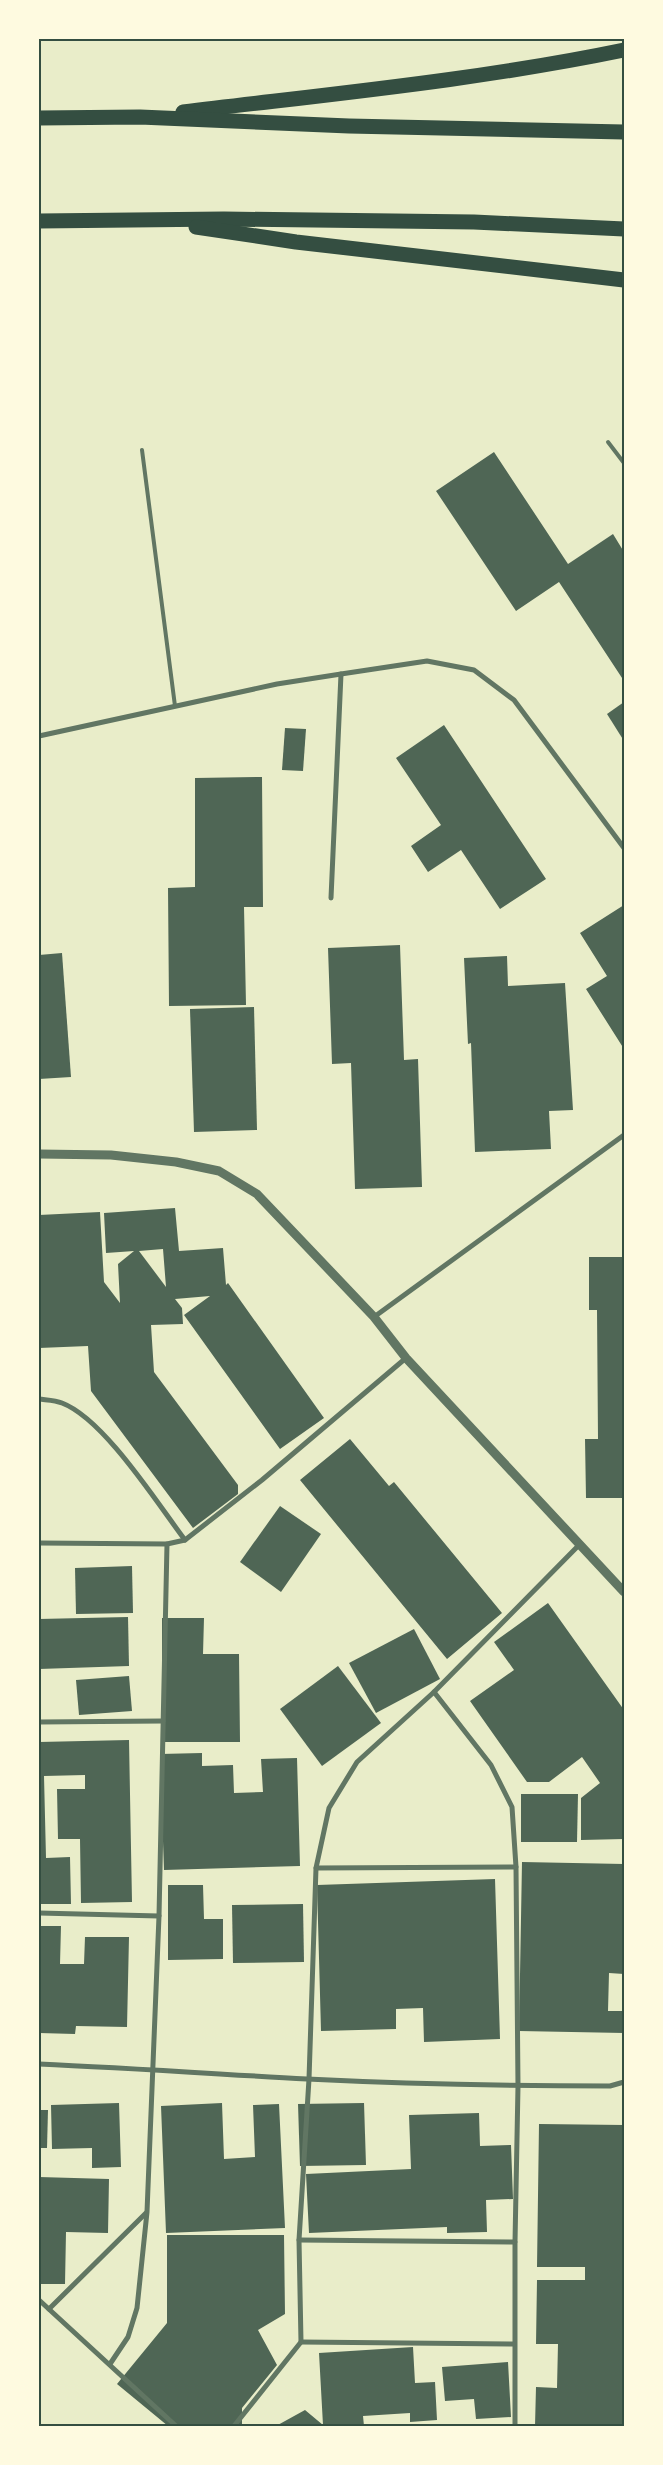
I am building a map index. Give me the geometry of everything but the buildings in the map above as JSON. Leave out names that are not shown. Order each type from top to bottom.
[{"type":"highway","points":[[140,117],[473,77],[549,66],[624,50]]},
{"type":"highway","points":[[39,118],[140,117],[349,126],[624,132]]},
{"type":"highway","points":[[39,221],[234,219],[474,222],[624,229]]},
{"type":"highway","points":[[157,221],[296,242],[624,280]]},
{"type":"street","points":[[39,736],[175,706],[340,674],[427,661],[474,670],[514,700],[624,848]]},
{"type":"street","points":[[331,898],[340,674]]},
{"type":"street","points":[[374,1317],[624,1135]]},
{"type":"street","points":[[39,1154],[111,1155],[176,1162],[218,1171],[258,1194],[374,1317],[406,1358],[624,1592]]},
{"type":"street","points":[[39,1543],[167,1544],[185,1540],[262,1480],[406,1358]]},
{"type":"street","points":[[39,1399],[62,1403],[88,1419],[108,1438],[185,1540]]},
{"type":"street","points":[[110,2364],[128,2337],[137,2308],[147,2212],[159,1916],[167,1544]]},
{"type":"street","points":[[234,2426],[302,2342],[300,2240],[316,1868],[329,1808],[356,1762],[434,1692],[580,1544]]},
{"type":"street","points":[[434,1692],[491,1765],[512,1807],[516,1867],[518,2086],[514,2344],[515,2426]]},
{"type":"street","points":[[39,1722],[162,1721]]},
{"type":"street","points":[[316,1868],[516,1867]]},
{"type":"street","points":[[39,1913],[159,1916]]},
{"type":"street","points":[[39,2064],[308,2079],[518,2086],[610,2086],[624,2082]]},
{"type":"street","points":[[49,2310],[147,2212]]},
{"type":"street","points":[[300,2240],[515,2242]]},
{"type":"street","points":[[39,2300],[176,2426]]},
{"type":"street","points":[[302,2342],[514,2344]]},
{"type":"lane","points":[[608,442],[624,463]]},
{"type":"lane","points":[[142,450],[175,706]]}]
